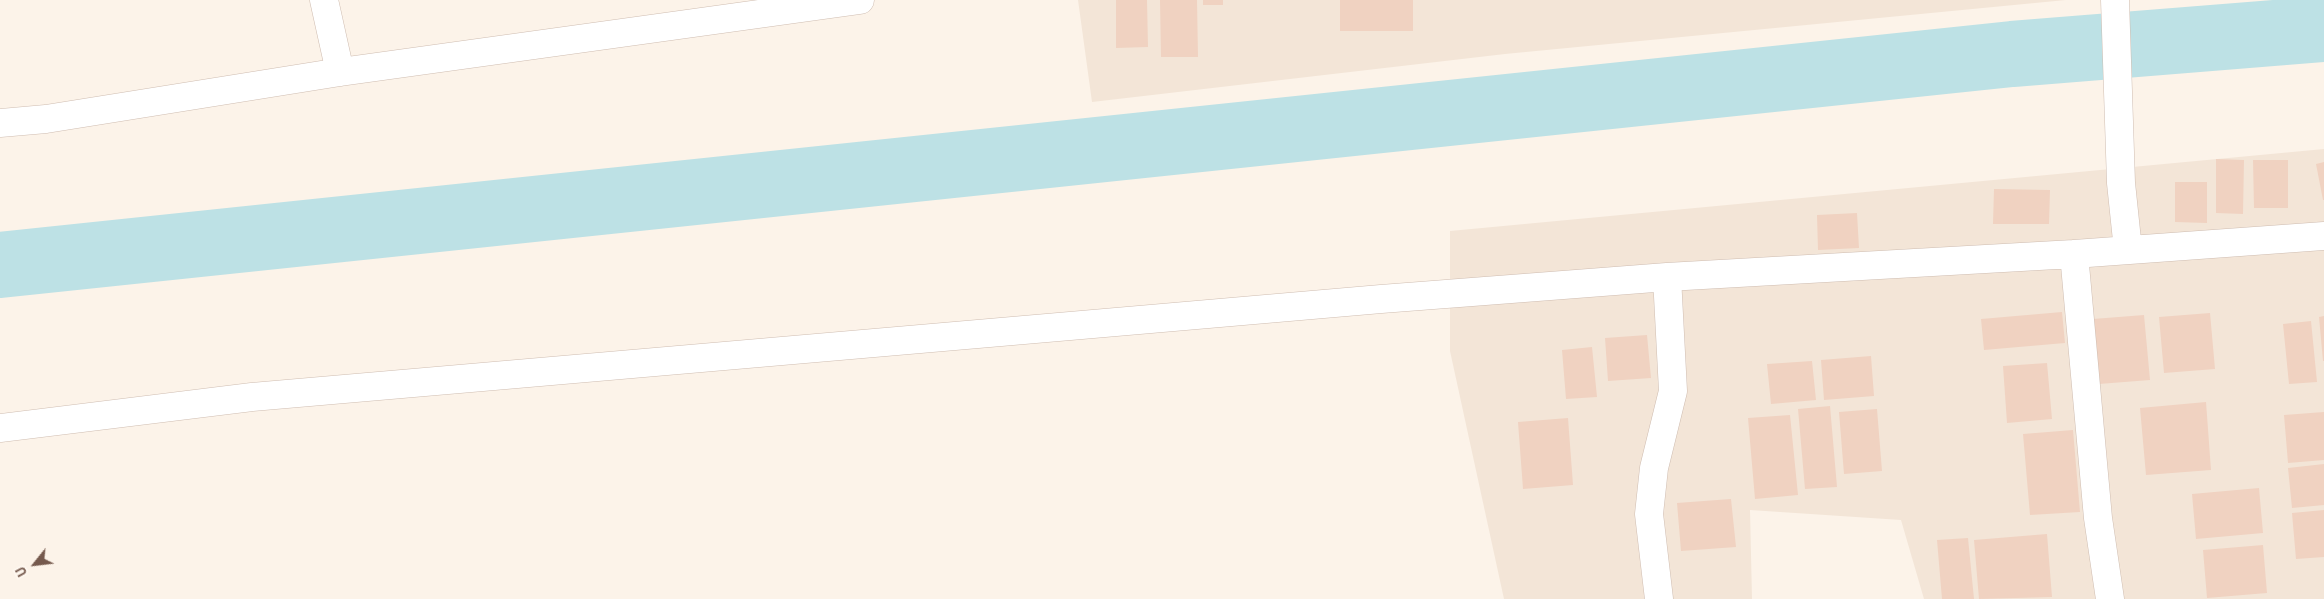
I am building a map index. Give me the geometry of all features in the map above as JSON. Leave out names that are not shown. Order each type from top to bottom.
[{"type":"street","points":[[324,0],[340,72]]},
{"type":"street","points":[[0,124],[340,72],[860,0]]},
{"type":"street","points":[[2115,0],[2121,183],[2128,250]]},
{"type":"street","points":[[0,428],[252,397],[1382,299],[1667,277],[2074,254],[2324,236]]},
{"type":"street","points":[[2074,254],[2098,518],[2110,599]]},
{"type":"street","points":[[1659,599],[1649,514],[1654,468],[1672,391],[1667,277]]},
{"type":"shaded area","points":[[1078,0],[2066,0],[1505,54],[1092,102]]},
{"type":"shaded area","points":[[2324,149],[2324,599],[1924,599],[1901,520],[1750,510],[1752,599],[1504,599],[1450,351],[1450,231]]},
{"type":"building","points":[[1116,0],[1147,0],[1148,47],[1116,48]]},
{"type":"building","points":[[1160,0],[1197,0],[1198,57],[1161,57]]},
{"type":"building","points":[[1203,0],[1223,0],[1223,5],[1203,5]]},
{"type":"building","points":[[1340,0],[1413,0],[1413,31],[1340,31]]},
{"type":"building","points":[[2216,159],[2244,160],[2243,214],[2216,213]]},
{"type":"building","points":[[2253,160],[2288,160],[2288,208],[2254,208]]},
{"type":"building","points":[[2324,162],[2324,200],[2323,200],[2316,164]]},
{"type":"building","points":[[2175,182],[2207,182],[2207,223],[2175,222]]},
{"type":"building","points":[[1994,189],[2050,190],[2049,224],[1993,224]]},
{"type":"building","points":[[1857,213],[1859,248],[1818,250],[1817,215]]},
{"type":"building","points":[[2062,312],[2065,343],[1984,350],[1981,319]]},
{"type":"building","points":[[2210,313],[2215,369],[2164,373],[2159,317]]},
{"type":"building","points":[[2144,315],[2150,380],[2099,384],[2093,319]]},
{"type":"building","points":[[2324,316],[2324,361],[2323,361],[2319,317]]},
{"type":"building","points":[[2311,321],[2317,382],[2289,384],[2283,324]]},
{"type":"building","points":[[1647,335],[1651,378],[1608,381],[1605,338]]},
{"type":"building","points":[[1592,347],[1597,397],[1566,399],[1562,350]]},
{"type":"building","points":[[1871,356],[1874,396],[1824,400],[1821,360]]},
{"type":"building","points":[[1812,361],[1816,400],[1771,404],[1767,364]]},
{"type":"building","points":[[2047,363],[2052,419],[2007,423],[2003,366]]},
{"type":"building","points":[[2206,402],[2211,470],[2146,475],[2140,408]]},
{"type":"building","points":[[1830,406],[1837,487],[1805,489],[1798,409]]},
{"type":"building","points":[[1877,409],[1882,471],[1844,474],[1839,412]]},
{"type":"building","points":[[2324,412],[2324,460],[2288,463],[2284,415]]},
{"type":"building","points":[[1790,415],[1798,495],[1755,499],[1748,418]]},
{"type":"building","points":[[1568,418],[1573,485],[1523,489],[1518,422]]},
{"type":"building","points":[[2073,430],[2080,512],[2030,515],[2023,434]]},
{"type":"building","points":[[2324,464],[2324,505],[2292,508],[2288,468]]},
{"type":"building","points":[[2259,488],[2263,533],[2196,539],[2192,494]]},
{"type":"building","points":[[1731,499],[1736,547],[1681,551],[1677,503]]},
{"type":"building","points":[[2324,510],[2324,557],[2296,559],[2292,513]]},
{"type":"building","points":[[2047,534],[2052,597],[1979,599],[1974,540]]},
{"type":"building","points":[[1968,538],[1974,599],[1942,599],[1937,540]]},
{"type":"building","points":[[2263,545],[2267,593],[2207,598],[2203,550]]},
{"type":"waterway","points":[[0,265],[2012,54],[2324,29]]}]
